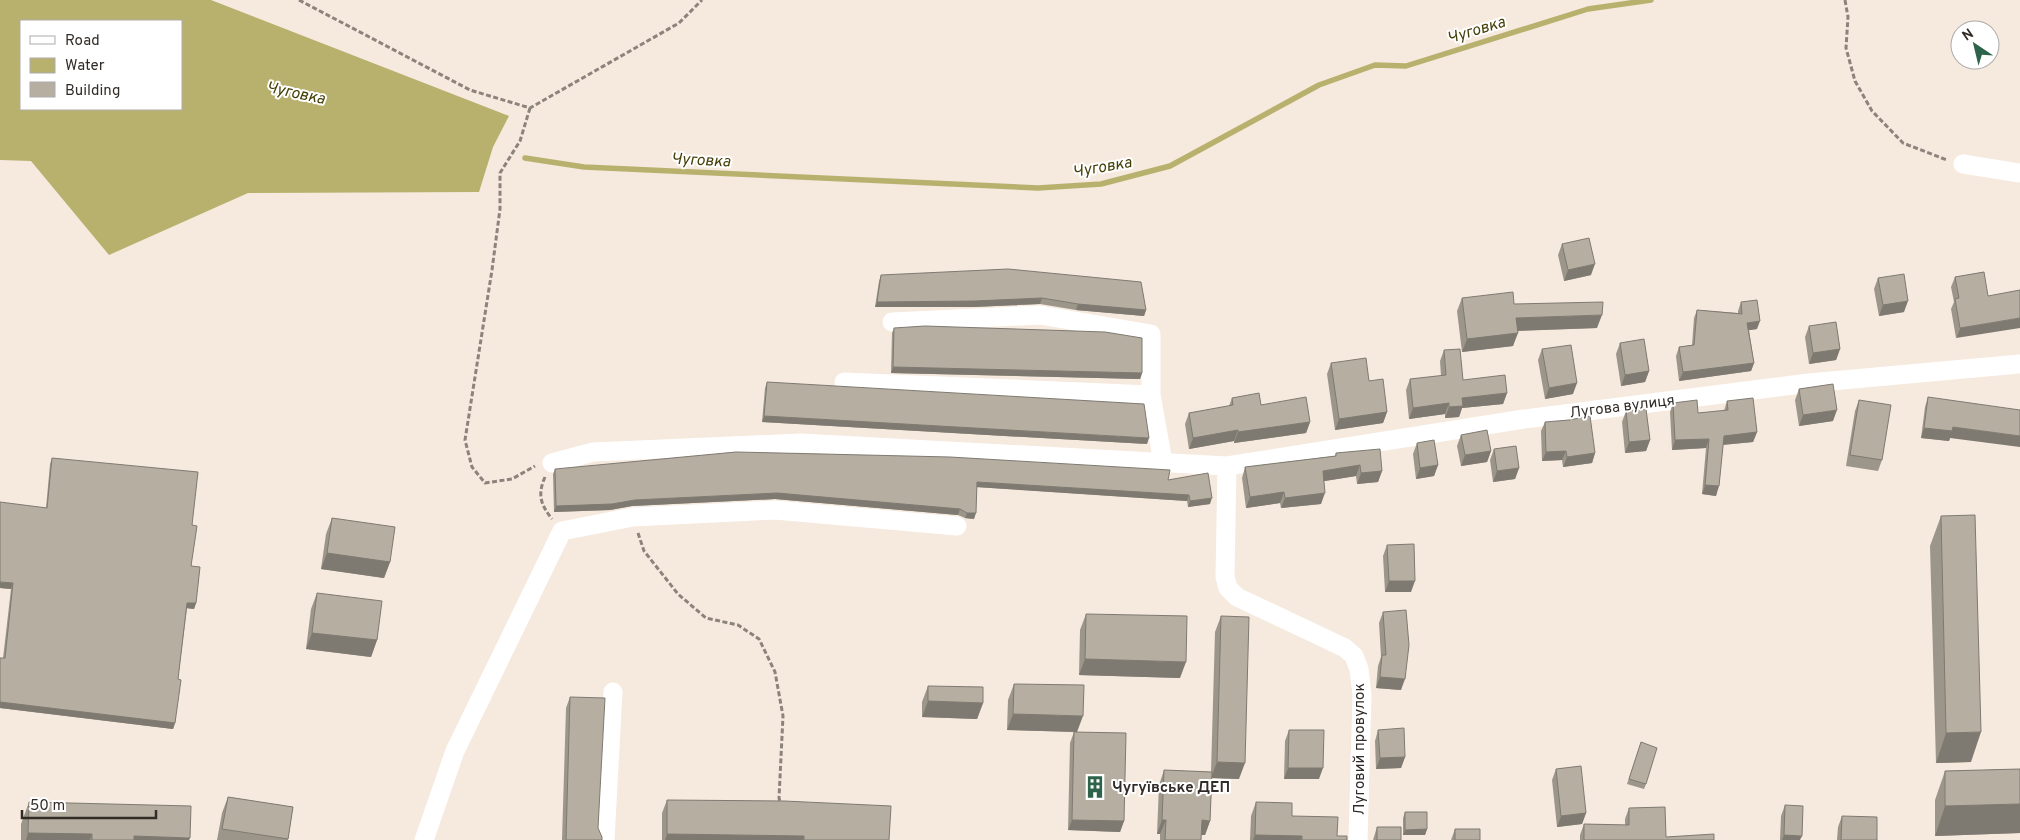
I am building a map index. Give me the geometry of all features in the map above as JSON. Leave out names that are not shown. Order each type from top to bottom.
[{"type":"street","points":[[1963,164],[2020,173]]},
{"type":"street","points":[[892,322],[1040,315],[1152,334],[1151,395],[1163,462]]},
{"type":"street","name":"Лугова вулиця","points":[[552,463],[593,452],[801,442],[1227,466],[1524,418],[1809,383],[2020,364]]},
{"type":"street","points":[[844,382],[1151,395]]},
{"type":"street","name":"Луговий провулок","points":[[1227,466],[1225,578],[1228,588],[1237,597],[1345,648],[1354,656],[1359,669],[1362,695],[1358,840]]},
{"type":"street","points":[[425,839],[455,750],[562,531],[633,517],[775,510],[958,526]]},
{"type":"street","points":[[605,840],[613,692]]},
{"type":"path","points":[[299,0],[470,90],[530,108]]},
{"type":"path","points":[[552,463],[532,467],[512,479],[485,483],[472,467],[465,440],[497,235],[500,210],[500,173],[520,142],[530,108],[679,23],[702,0]]},
{"type":"path","points":[[1844,0],[1848,17],[1846,48],[1855,81],[1872,111],[1903,143],[1936,157],[1963,164]]},
{"type":"path","points":[[552,463],[541,486],[542,506],[562,531]]},
{"type":"path","points":[[633,517],[644,551],[678,594],[706,618],[738,625],[759,639],[775,672],[783,716],[779,798],[782,813]]},
{"type":"water","points":[[0,0],[211,0],[509,116],[493,147],[479,192],[248,193],[109,255],[31,161],[0,160]]},
{"type":"building","points":[[1589,238],[1595,264],[1568,270],[1562,244]]},
{"type":"building","points":[[1008,269],[1141,282],[1146,310],[1078,304],[1042,298],[877,302],[881,275]]},
{"type":"building","points":[[1984,272],[1988,296],[2020,290],[2020,318],[1960,328],[1955,299],[1959,298],[1955,277]]},
{"type":"building","points":[[1904,274],[1908,301],[1883,305],[1878,278]]},
{"type":"building","points":[[1513,292],[1514,304],[1603,302],[1602,315],[1516,318],[1518,333],[1467,339],[1462,298]]},
{"type":"building","points":[[1757,300],[1760,321],[1747,323],[1754,363],[1683,372],[1679,347],[1694,345],[1697,310],[1742,314],[1741,302]]},
{"type":"building","points":[[1836,322],[1840,349],[1813,353],[1809,326]]},
{"type":"building","points":[[925,326],[1105,332],[1142,338],[1142,373],[893,367],[894,328]]},
{"type":"building","points":[[1644,339],[1649,371],[1625,375],[1620,343]]},
{"type":"building","points":[[1571,345],[1577,383],[1549,388],[1542,349]]},
{"type":"building","points":[[1460,349],[1463,380],[1505,375],[1507,393],[1462,398],[1463,406],[1449,407],[1449,403],[1413,408],[1410,379],[1446,375],[1444,350]]},
{"type":"building","points":[[1366,358],[1369,381],[1383,379],[1387,412],[1339,419],[1331,363]]},
{"type":"building","points":[[767,382],[1144,404],[1149,438],[764,416]]},
{"type":"building","points":[[1833,384],[1837,410],[1803,415],[1799,389]]},
{"type":"building","points":[[1259,393],[1261,405],[1306,397],[1310,422],[1238,432],[1238,430],[1193,438],[1189,413],[1233,405],[1232,398]]},
{"type":"building","points":[[1928,397],[2020,410],[2020,436],[1953,427],[1952,431],[1924,428]]},
{"type":"building","points":[[1753,398],[1757,432],[1724,436],[1719,486],[1705,485],[1709,439],[1675,440],[1673,403],[1697,400],[1698,413],[1728,410],[1727,401]]},
{"type":"building","points":[[1859,400],[1891,405],[1882,460],[1850,455]]},
{"type":"building","points":[[1646,409],[1650,440],[1629,442],[1626,411]]},
{"type":"building","points":[[1590,416],[1595,453],[1567,457],[1566,451],[1546,452],[1545,422]]},
{"type":"building","points":[[1487,430],[1491,451],[1465,455],[1461,435]]},
{"type":"building","points":[[1434,440],[1438,465],[1420,468],[1417,443]]},
{"type":"building","points":[[1516,446],[1519,468],[1497,471],[1494,449]]},
{"type":"building","points":[[1380,449],[1382,471],[1361,473],[1360,465],[1323,471],[1325,493],[1285,498],[1284,492],[1250,497],[1245,467],[1336,456],[1336,453]]},
{"type":"building","points":[[736,452],[950,457],[1170,470],[1168,480],[1208,473],[1212,498],[1190,501],[1189,495],[977,482],[976,513],[967,513],[960,509],[777,493],[556,506],[555,469]]},
{"type":"building","points":[[52,458],[198,472],[192,525],[197,526],[191,566],[200,567],[196,603],[187,603],[178,679],[181,680],[175,723],[0,702],[0,658],[5,658],[13,583],[0,582],[0,502],[47,508]]},
{"type":"building","points":[[1975,515],[1981,732],[1946,733],[1941,516]]},
{"type":"building","points":[[332,518],[395,527],[390,562],[327,553]]},
{"type":"building","points":[[1414,544],[1415,581],[1389,581],[1387,545]]},
{"type":"building","points":[[317,593],[382,601],[377,640],[312,633]]},
{"type":"building","points":[[1406,610],[1409,645],[1405,679],[1380,677],[1382,655],[1386,655],[1383,612]]},
{"type":"building","points":[[1086,614],[1187,616],[1186,662],[1085,659]]},
{"type":"building","points":[[1221,616],[1249,617],[1245,763],[1217,762]]},
{"type":"building","points":[[1014,684],[1084,685],[1083,716],[1013,714]]},
{"type":"building","points":[[928,686],[983,687],[983,703],[928,701]]},
{"type":"building","points":[[570,697],[605,698],[598,828],[602,840],[566,840]]},
{"type":"building","points":[[1404,728],[1405,757],[1380,758],[1378,730]]},
{"type":"building","points":[[1289,730],[1324,730],[1323,768],[1288,768]]},
{"type":"building","name":"Чугуївське ДЕП","points":[[1074,732],[1126,733],[1124,821],[1072,820]]},
{"type":"building","points":[[1641,742],[1657,748],[1646,784],[1629,779]]},
{"type":"building","points":[[1581,766],[1586,813],[1561,816],[1556,769]]},
{"type":"building","points":[[2020,769],[2020,804],[1945,806],[1945,771]]},
{"type":"building","points":[[1164,770],[1212,772],[1210,821],[1202,820],[1201,840],[1165,840],[1166,820],[1162,820]]},
{"type":"building","points":[[228,797],[293,807],[288,839],[222,829]]},
{"type":"building","points":[[667,800],[784,801],[891,806],[889,840],[804,840],[804,836],[667,834]]},
{"type":"building","points":[[29,802],[191,806],[190,838],[134,836],[134,840],[92,840],[92,834],[28,833]]},
{"type":"building","points":[[1256,802],[1292,803],[1292,816],[1338,817],[1337,836],[1347,836],[1347,840],[1302,840],[1302,836],[1255,835]]},
{"type":"building","points":[[1785,805],[1803,806],[1802,836],[1784,835]]},
{"type":"building","points":[[1665,807],[1666,837],[1714,834],[1714,840],[1584,840],[1584,824],[1629,825],[1629,808]]},
{"type":"building","points":[[1405,812],[1427,812],[1427,829],[1405,830]]},
{"type":"building","points":[[1842,816],[1877,817],[1877,840],[1841,840]]},
{"type":"building","points":[[1377,827],[1401,827],[1401,840],[1377,840]]},
{"type":"building","points":[[1455,829],[1480,829],[1480,840],[1455,840]]},
{"type":"waterway","name":"Чуговка","points":[[525,158],[584,167],[1038,188],[1101,184],[1170,166],[1319,85],[1375,65],[1406,66],[1588,9],[1651,0]]},
{"type":"place","name":"Чугуївське ДЕП","points":[[1095,787]]}]
